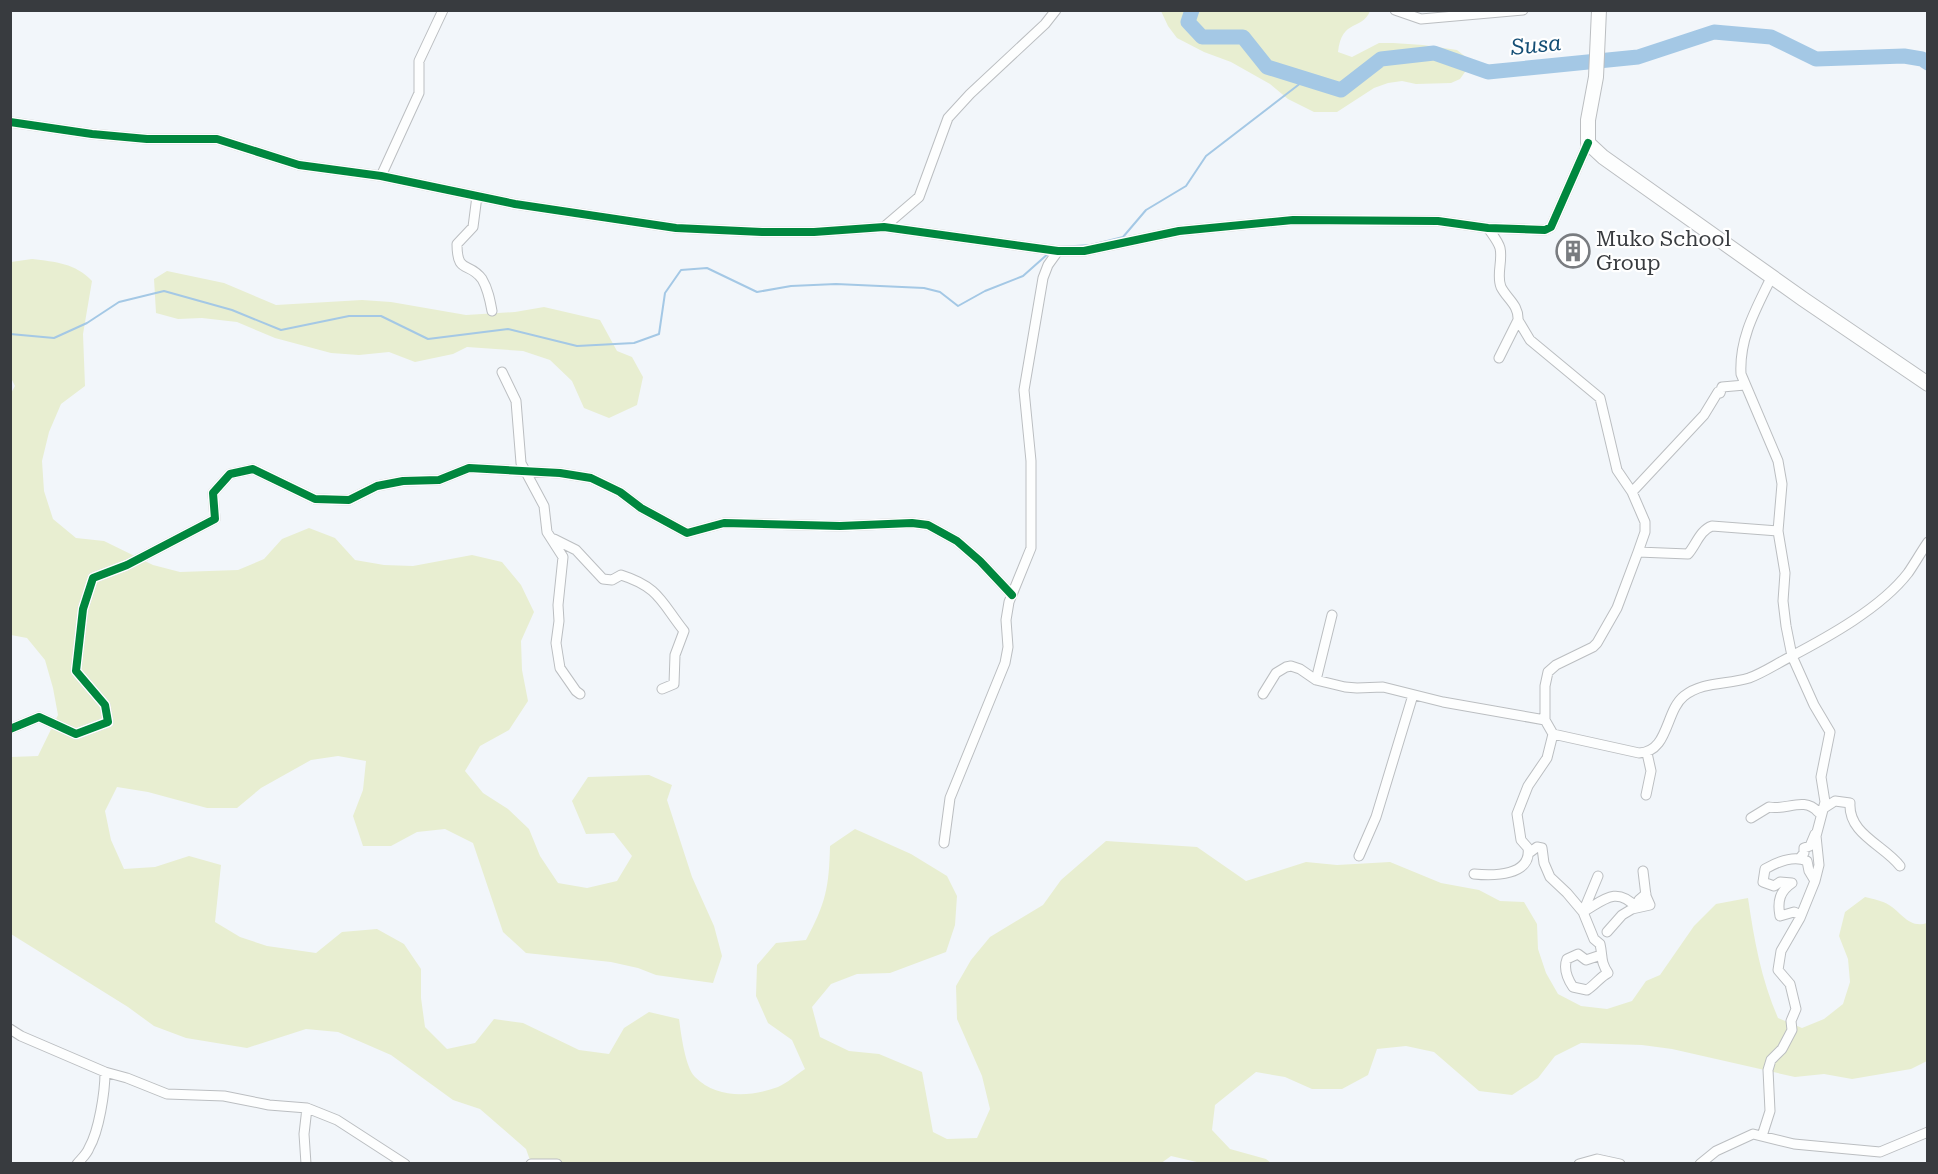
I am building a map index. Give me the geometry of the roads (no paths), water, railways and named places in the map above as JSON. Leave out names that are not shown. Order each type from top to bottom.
[{"type":"main road","points":[[1599,10],[1596,77],[1588,120],[1588,143],[1603,157],[1771,278],[1928,384]]},
{"type":"street","points":[[381,176],[419,93],[419,61],[443,10]]},
{"type":"street","points":[[884,227],[919,197],[948,118],[970,94],[1046,24],[1056,10]]},
{"type":"street","points":[[1395,10],[1421,19],[1523,10]]},
{"type":"street","points":[[10,122],[136,138],[217,140],[299,165],[381,176],[525,205],[676,228],[814,232],[884,227],[1053,250],[1084,251],[1179,231],[1293,220],[1438,221],[1488,228],[1549,229],[1588,143]]},
{"type":"street","points":[[477,196],[473,227],[457,244],[458,262],[482,280],[487,289],[492,311]]},
{"type":"street","points":[[1488,228],[1500,248],[1501,287],[1516,308],[1518,320],[1530,340],[1600,398],[1617,470],[1632,492],[1646,527],[1615,612],[1597,643],[1556,665],[1548,672],[1545,686],[1545,720],[1553,734],[1546,759],[1528,786],[1517,814],[1521,840],[1529,853]]},
{"type":"street","points":[[944,843],[950,798],[1005,663],[1008,647],[1006,620],[1012,595],[1031,548],[1031,461],[1024,406],[1025,378],[1043,278],[1053,250]]},
{"type":"street","points":[[1762,1136],[1770,1111],[1768,1070],[1771,1060],[1782,1049],[1792,1030],[1791,1021],[1796,1009],[1790,984],[1778,970],[1781,951],[1801,915],[1819,865],[1816,836],[1824,807],[1821,777],[1830,732],[1814,705],[1792,656],[1785,618],[1785,573],[1778,531],[1782,484],[1778,461],[1741,374],[1740,358],[1745,333],[1771,278]]},
{"type":"street","points":[[1499,358],[1518,320]]},
{"type":"street","points":[[502,372],[516,401],[524,470],[544,506],[547,532],[563,557],[556,643],[560,668],[580,694]]},
{"type":"street","points":[[1632,492],[1704,415],[1722,387],[1745,385]]},
{"type":"street","points":[[10,729],[39,717],[76,734],[108,722],[105,705],[76,671],[83,609],[93,579],[127,565],[216,519],[213,493],[230,474],[253,469],[315,500],[349,500],[377,486],[403,481],[439,480],[469,468],[524,470],[591,478],[620,492],[641,508],[687,533],[724,523],[840,526],[928,525],[957,541],[980,561],[1012,595]]},
{"type":"street","points":[[1638,552],[1688,554],[1708,527],[1712,526],[1778,531]]},
{"type":"street","points":[[552,538],[576,550],[603,579],[612,580],[621,575],[653,589],[684,632],[675,655],[674,684],[662,690]]},
{"type":"street","points":[[1553,734],[1647,753],[1655,747],[1678,701],[1685,695],[1714,683],[1748,678],[1832,636],[1885,596],[1907,574],[1928,542]]},
{"type":"street","points":[[1316,680],[1332,615]]},
{"type":"street","points":[[1263,694],[1272,677],[1286,667],[1300,669],[1316,680],[1357,688],[1383,687],[1413,695],[1545,720]]},
{"type":"street","points":[[1359,856],[1379,807],[1413,695]]},
{"type":"street","points":[[1646,795],[1651,771],[1647,753]]},
{"type":"street","points":[[1751,818],[1769,807],[1776,808],[1787,804],[1807,804],[1818,812],[1834,801],[1850,803],[1850,813],[1864,834],[1874,844],[1884,849],[1899,866]]},
{"type":"street","points":[[1800,858],[1804,853],[1804,848],[1810,846],[1818,829]]},
{"type":"street","points":[[1474,874],[1511,872],[1520,867],[1529,853],[1542,848],[1550,877],[1583,912],[1594,939],[1600,944],[1601,955],[1601,961],[1608,973],[1587,990],[1573,987],[1566,972],[1567,959],[1578,954],[1587,960],[1601,955]]},
{"type":"street","points":[[1801,915],[1794,912],[1780,916],[1779,898],[1786,887],[1792,883],[1780,882],[1774,886],[1763,882],[1765,869],[1773,864],[1800,858],[1808,861],[1809,871],[1815,881]]},
{"type":"street","points":[[1607,932],[1622,915],[1632,909],[1650,905],[1643,871]]},
{"type":"street","points":[[1583,912],[1598,876]]},
{"type":"street","points":[[1583,912],[1614,895],[1627,897],[1636,907],[1639,900],[1646,894]]},
{"type":"street","points":[[10,1029],[21,1036],[105,1072],[167,1094],[224,1096],[268,1105],[307,1108],[337,1120],[405,1164]]},
{"type":"street","points":[[77,1164],[89,1149],[105,1089],[105,1072]]},
{"type":"street","points":[[306,1164],[304,1134],[307,1108]]},
{"type":"street","points":[[1700,1164],[1716,1151],[1753,1134],[1794,1144],[1880,1152],[1928,1132]]},
{"type":"street","points":[[1579,1164],[1598,1159],[1620,1164]]},
{"type":"street","points":[[531,1164],[557,1164]]},
{"type":"waterway","name":"Susa","points":[[1192,10],[1188,22],[1202,37],[1243,37],[1267,67],[1341,90],[1381,59],[1434,53],[1488,72],[1638,57],[1714,32],[1771,37],[1816,59],[1904,56],[1922,59],[1928,63]]},
{"type":"waterway","points":[[1059,247],[1091,245],[1123,237],[1146,210],[1186,186],[1206,156],[1306,79]]},
{"type":"waterway","points":[[10,334],[54,338],[87,323],[119,302],[164,291],[232,310],[281,330],[349,316],[381,316],[428,339],[508,329],[577,346],[634,343],[659,334],[665,293],[681,270],[707,268],[757,292],[791,286],[836,284],[924,288],[940,292],[958,306],[985,291],[1023,276],[1050,252]]},
{"type":"place","name":"Muko School Group","points":[[1573,251]]}]
